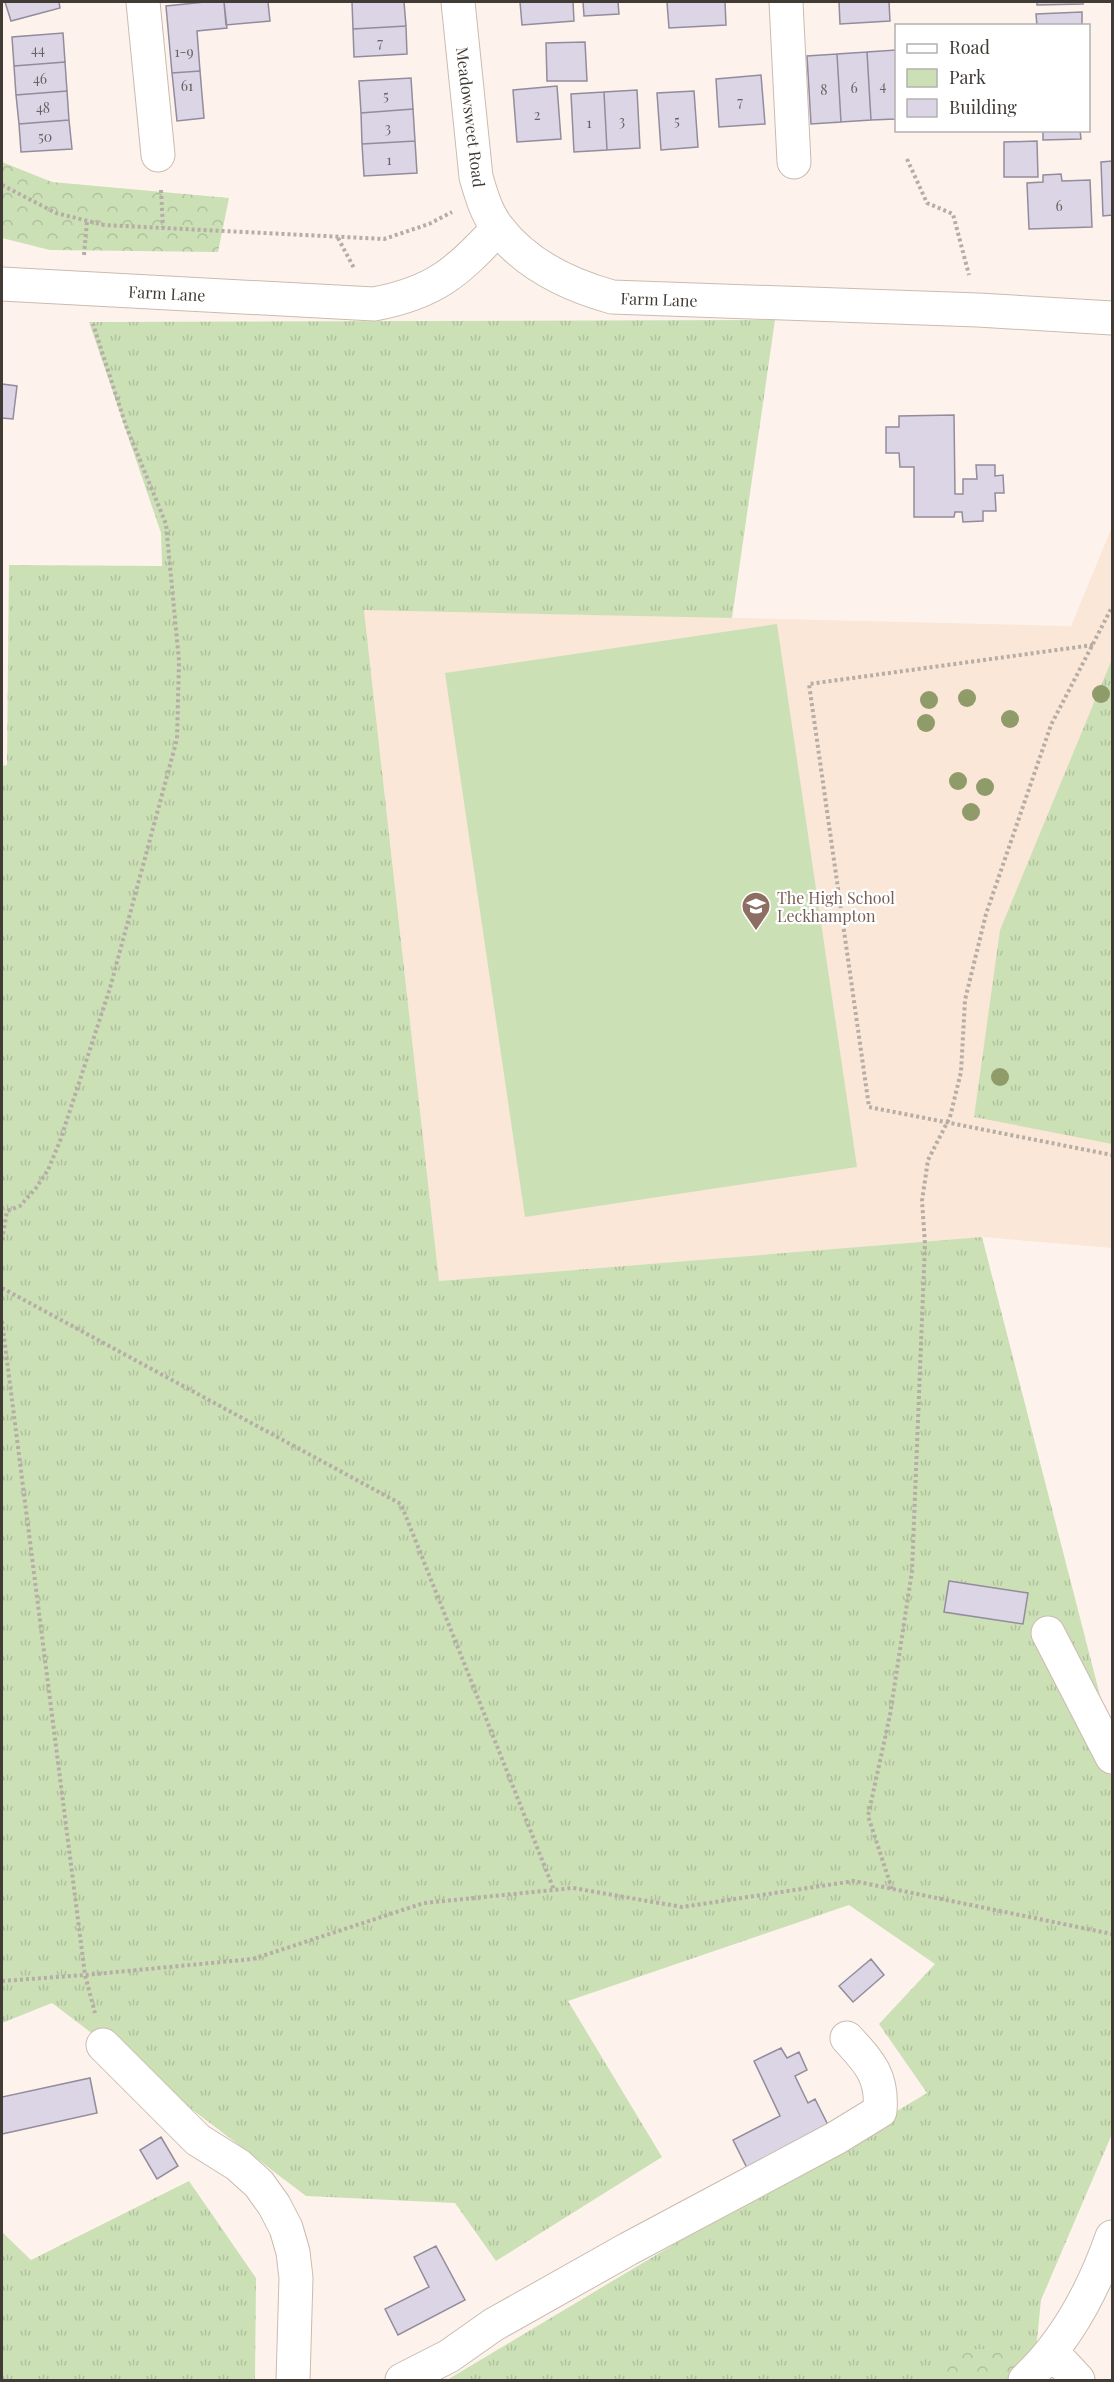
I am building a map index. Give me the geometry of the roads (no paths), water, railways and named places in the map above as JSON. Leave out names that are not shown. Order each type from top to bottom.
[{"type":"street","points":[[143,2],[158,154]]},
{"type":"street","name":"Meadowsweet Road","points":[[458,2],[476,177],[491,215]]},
{"type":"street","points":[[786,2],[794,162]]},
{"type":"street","name":"Farm Lane","points":[[2,284],[374,304],[400,299],[447,277],[464,265],[491,215],[515,246],[554,275],[582,288],[612,297],[978,310],[1113,318]]},
{"type":"street","points":[[1048,1633],[1113,1757]]},
{"type":"street","points":[[402,2380],[449,2356],[493,2325],[607,2260],[836,2138],[880,2111],[882,2093],[871,2064],[847,2038]]},
{"type":"street","points":[[103,2045],[198,2140],[238,2165],[259,2184],[274,2205],[286,2228],[296,2278],[293,2380]]},
{"type":"street","points":[[1025,2380],[1052,2352],[1087,2299],[1113,2237]]},
{"type":"street","points":[[1052,2352],[1078,2380]]},
{"type":"place","name":"The High School Leckhampton","points":[[756,932]]}]
